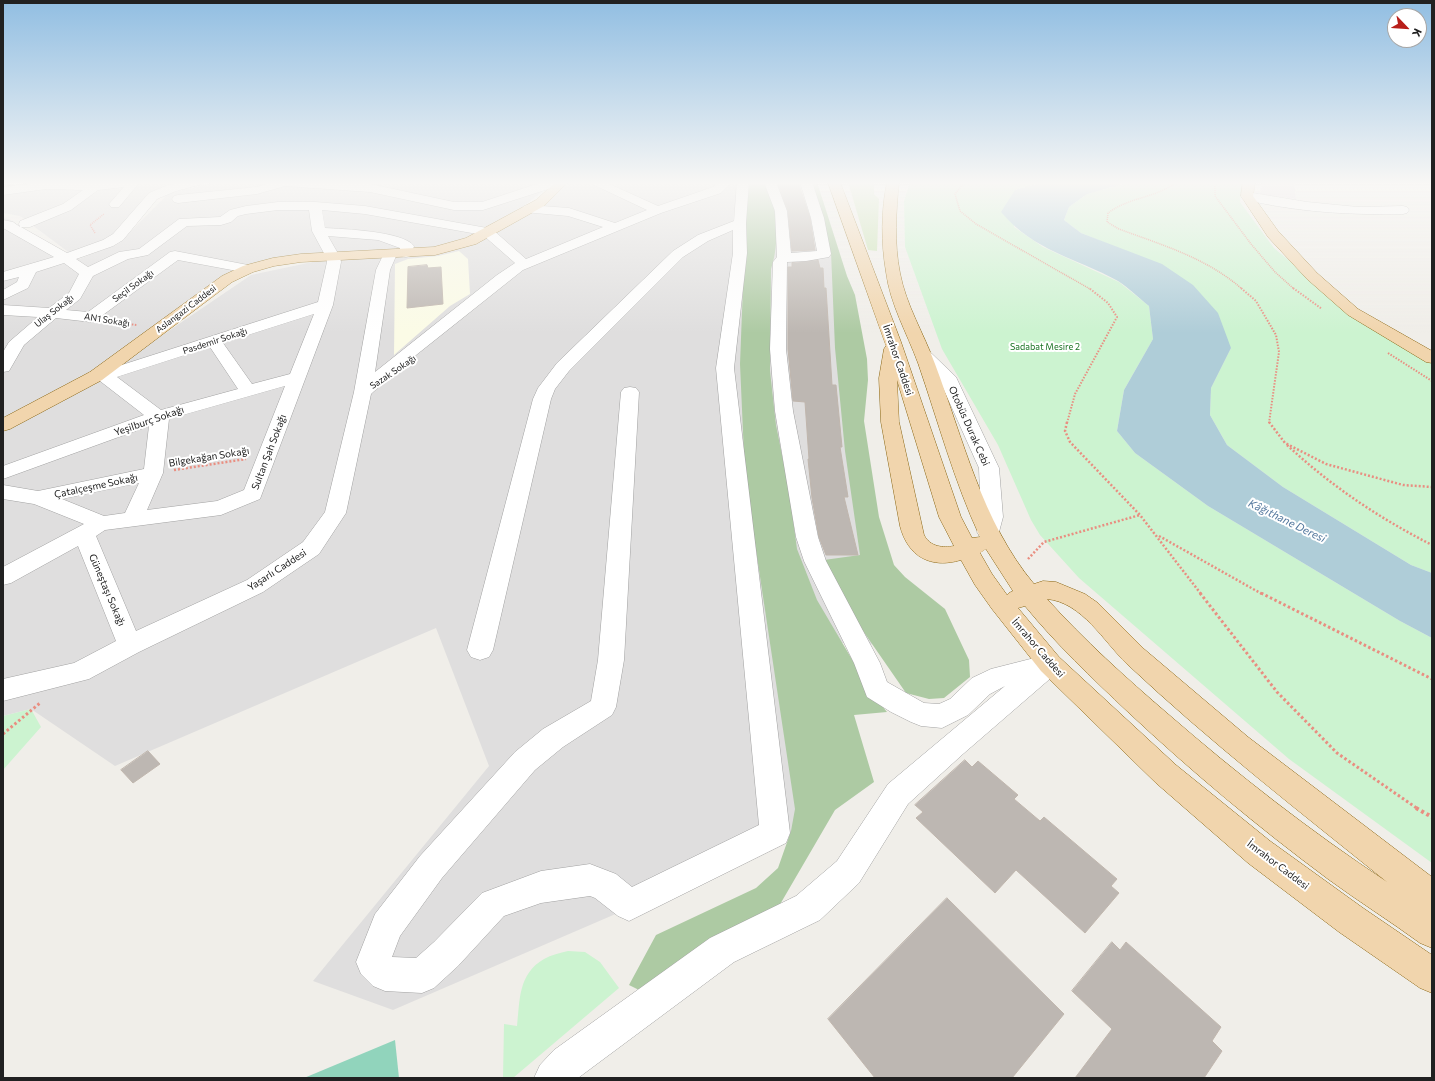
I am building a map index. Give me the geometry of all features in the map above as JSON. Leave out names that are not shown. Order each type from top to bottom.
[{"type":"main road","name":"Aslangazi Caddesi","points":[[3,425],[100,376],[226,279],[248,269],[273,262],[301,258],[435,251],[471,241],[486,232]]},
{"type":"main road","name":"İmrahor Caddesi","points":[[853,232],[893,342],[950,517],[983,579],[1006,611],[1050,664],[1166,774],[1259,852],[1351,920],[1432,976]]},
{"type":"main road","points":[[891,232],[891,265],[900,298],[923,354],[973,496],[988,532],[1008,566],[1030,595],[1080,650],[1144,710],[1213,770],[1271,817],[1328,860],[1432,930]]},
{"type":"main road","points":[[1273,232],[1312,276],[1353,312],[1432,358]]},
{"type":"main road","points":[[893,342],[888,378],[890,422],[915,539],[922,548],[933,553],[953,554],[967,551],[984,538],[988,532]]},
{"type":"main road","points":[[1006,611],[1010,604],[1018,599],[1043,590],[1056,591],[1077,600],[1090,609],[1135,656],[1238,746],[1432,897]]},
{"type":"street","points":[[21,232],[66,258],[87,273],[124,255],[143,252],[170,232]]},
{"type":"street","points":[[37,232],[67,254],[66,258]]},
{"type":"street","points":[[3,278],[108,243],[123,232]]},
{"type":"street","points":[[66,258],[83,255],[117,243],[130,232]]},
{"type":"street","points":[[320,232],[333,257]]},
{"type":"street","points":[[336,232],[366,235],[402,242],[408,246],[398,254]]},
{"type":"street","points":[[488,232],[524,264]]},
{"type":"street","name":"Sazak Sokağı","points":[[362,392],[417,356],[518,271],[524,264],[604,232]]},
{"type":"street","points":[[480,650],[542,399],[547,388],[563,367],[678,254],[703,238],[717,232]]},
{"type":"street","points":[[630,392],[611,660],[603,707],[553,738],[525,761],[431,867],[387,926],[373,962],[385,974],[422,976],[446,954],[493,904],[534,889],[590,880],[605,885],[629,905],[775,833],[725,368],[740,254],[740,232]]},
{"type":"street","points":[[782,232],[784,257],[780,262],[778,349],[784,411],[807,537],[814,561],[867,663],[876,689],[900,704],[921,714],[942,716],[960,708],[981,686],[1000,676],[1050,664]]},
{"type":"street","points":[[784,257],[806,257],[824,254],[821,232]]},
{"type":"street","name":"Yaşarlı Caddesi","points":[[3,690],[80,672],[130,645],[255,586],[311,548],[335,513],[362,392],[382,270],[398,254]]},
{"type":"street","name":"Seçil Sokağı","points":[[91,317],[175,255],[248,269]]},
{"type":"street","name":"Sultan Şah Sokağı","points":[[3,492],[38,498],[93,528],[133,519],[221,508],[254,494],[325,305],[334,262],[333,257]]},
{"type":"street","points":[[3,296],[23,285],[30,269]]},
{"type":"street","name":"Ulaş Sokağı","points":[[3,367],[17,342],[75,296],[87,273]]},
{"type":"street","name":"Pasdemir Sokağı","points":[[100,376],[325,305]]},
{"type":"street","name":"AN1 Sokağı","points":[[3,310],[91,317]]},
{"type":"street","points":[[214,341],[248,391]]},
{"type":"street","points":[[100,376],[151,412],[160,416],[152,473],[133,519]]},
{"type":"street","name":"Yeşilburç Sokağı","points":[[3,473],[160,416],[298,377]]},
{"type":"street","name":"Çatalçeşme Sokağı","points":[[38,498],[152,473]]},
{"type":"street","points":[[3,577],[93,528]]},
{"type":"street","name":"Güneştaşı Sokağı","points":[[93,528],[130,645]]},
{"type":"street","points":[[553,1078],[567,1063],[722,950],[808,908],[848,872],[898,794],[953,745],[1050,664]]},
{"type":"path","points":[[95,232],[96,234],[110,232]]},
{"type":"path","points":[[991,232],[1084,284],[1108,303],[1117,317],[1075,394],[1065,431],[1070,442],[1140,514],[1277,692],[1337,753],[1414,807],[1432,817]]},
{"type":"path","points":[[1126,232],[1173,249],[1203,262],[1233,281],[1256,301],[1276,335],[1279,352],[1269,423],[1285,444],[1308,466],[1377,514],[1432,545]]},
{"type":"path","name":"AN1 Sokağı","points":[[91,317],[115,322],[163,327]]},
{"type":"path","points":[[1285,444],[1326,464],[1403,485],[1432,487]]},
{"type":"path","name":"Bilgekağan Sokağı","points":[[152,473],[268,456]]},
{"type":"path","points":[[1024,564],[1044,542],[1140,514]]},
{"type":"path","points":[[1156,535],[1219,572],[1309,620],[1432,679]]},
{"type":"shaded area","points":[[3,232],[28,232],[62,261],[79,259],[118,244],[130,232],[478,232],[468,238],[429,250],[331,254],[240,265],[124,350],[69,387],[3,420]]},
{"type":"shaded area","points":[[42,232],[116,232],[110,238],[71,254]]},
{"type":"shaded area","points":[[488,232],[828,232],[838,267],[889,645],[771,640],[801,834],[393,1010],[313,981],[489,766],[436,628],[115,766],[31,709],[3,716],[3,428],[95,381],[251,275],[317,261],[472,243]]},
{"type":"shaded area","points":[[459,251],[468,259],[470,294],[450,306],[394,355],[395,264],[408,259],[438,256]]},
{"type":"green space","points":[[745,232],[776,232],[776,248],[771,269],[770,371],[776,425],[789,490],[797,549],[817,600],[873,695],[887,712],[854,715],[874,782],[835,810],[775,913],[649,995],[629,985],[656,935],[756,888],[778,868],[791,831],[795,809],[745,477],[740,364]]},
{"type":"green space","points":[[825,232],[833,232],[847,276],[855,295],[867,359],[868,380],[864,421],[879,517],[894,565],[905,577],[945,609],[969,660],[970,677],[944,698],[929,699],[906,693],[852,615],[824,560],[860,555],[845,451],[835,348],[831,252]]},
{"type":"green space","points":[[863,232],[878,232],[877,251],[868,250]]},
{"type":"green space","name":"Sadabat Mesire 2","points":[[905,232],[1022,232],[1043,247],[1119,282],[1149,306],[1153,339],[1124,390],[1117,431],[1135,453],[1208,506],[1400,621],[1432,638],[1432,863],[1289,759],[1079,578],[1040,535],[1031,520],[998,445],[942,349],[905,247]]},
{"type":"green space","points":[[1263,232],[1274,248],[1354,315],[1432,360],[1432,573],[1411,565],[1283,487],[1227,445],[1210,415],[1211,388],[1231,348],[1113,246],[1081,233]]},
{"type":"green space","points":[[31,709],[41,727],[3,770],[3,716]]},
{"type":"green space","points":[[568,951],[585,952],[600,962],[619,988],[513,1078],[503,1078],[504,1024],[517,1026],[522,988],[529,972],[535,965],[544,959]]},
{"type":"green space","points":[[395,1040],[399,1078],[304,1078]]},
{"type":"water","name":"Kâğıthane Deresi","points":[[1023,232],[1080,232],[1162,264],[1193,285],[1218,313],[1231,348],[1211,388],[1210,415],[1227,445],[1283,487],[1411,565],[1432,573],[1432,638],[1400,621],[1208,506],[1135,453],[1117,431],[1124,390],[1153,339],[1149,306],[1118,281],[1042,245]]},
{"type":"building","points":[[790,232],[812,232],[815,250],[792,251]]},
{"type":"building","points":[[818,260],[820,268],[823,268],[824,288],[826,288],[832,385],[836,385],[842,447],[840,447],[848,497],[844,497],[858,555],[826,555],[819,537],[812,498],[805,402],[793,401],[788,349],[788,267],[792,267],[792,263]]},
{"type":"building","points":[[427,265],[428,268],[441,267],[443,304],[407,308],[408,267]]},
{"type":"building","points":[[148,751],[160,764],[133,783],[121,770]]},
{"type":"building","points":[[965,760],[972,767],[978,761],[1018,795],[1014,799],[1040,821],[1044,817],[1117,879],[1111,886],[1119,893],[1085,933],[1016,870],[995,893],[916,818],[923,812],[915,805]]},
{"type":"building","points":[[947,898],[1064,1014],[1012,1078],[875,1078],[828,1019]]},
{"type":"building","points":[[1112,942],[1120,950],[1126,942],[1221,1027],[1212,1041],[1222,1051],[1204,1078],[1075,1078],[1112,1029],[1072,991]]}]
